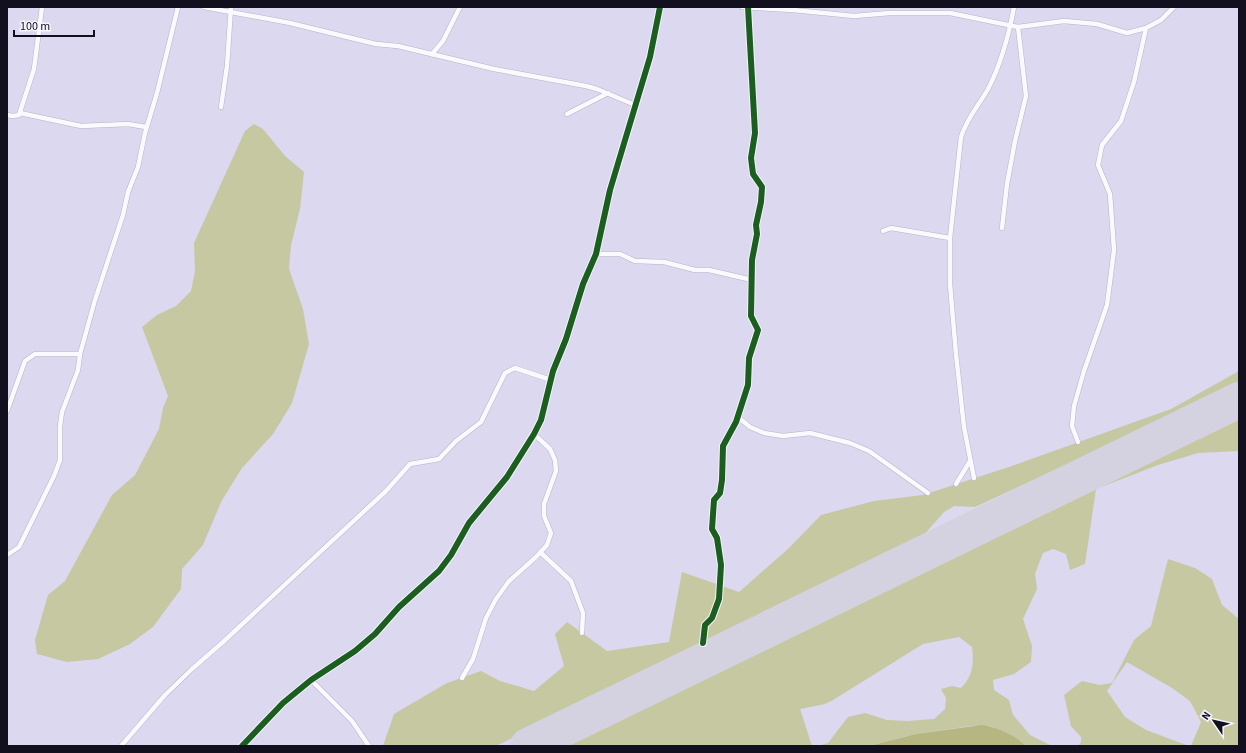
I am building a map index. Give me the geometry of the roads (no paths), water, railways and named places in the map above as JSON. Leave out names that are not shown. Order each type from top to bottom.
[{"type":"street","points":[[20,113],[34,69],[42,7]]},
{"type":"street","points":[[7,555],[19,547],[54,476],[60,460],[60,426],[62,412],[78,370],[80,354],[95,300],[123,215],[128,192],[138,167],[146,127],[157,93],[178,7]]},
{"type":"street","points":[[204,7],[231,9],[494,69],[571,83],[608,93],[635,105]]},
{"type":"street","points":[[432,54],[443,41],[460,7]]},
{"type":"street","points":[[242,746],[283,703],[311,680],[355,652],[375,634],[399,607],[439,571],[451,555],[469,523],[507,477],[534,434],[540,420],[551,380],[566,340],[587,274],[596,254],[610,190],[650,57],[660,7]]},
{"type":"street","points":[[742,7],[854,16],[890,13],[950,13],[1018,27],[1064,21],[1097,24],[1127,32],[1146,28],[1161,20],[1174,7]]},
{"type":"street","points":[[703,643],[706,624],[712,618],[719,599],[721,565],[717,538],[712,529],[714,500],[720,493],[723,446],[738,417],[748,384],[749,358],[758,330],[751,316],[752,260],[757,234],[756,225],[761,202],[762,187],[754,174],[751,158],[755,134],[748,7]]},
{"type":"street","points":[[974,478],[970,461],[956,354],[950,284],[950,238],[961,137],[966,122],[988,89],[1011,25],[1014,7]]},
{"type":"street","points":[[221,107],[227,66],[231,9]]},
{"type":"street","points":[[1002,228],[1006,184],[1026,96],[1018,27]]},
{"type":"street","points":[[1078,442],[1072,426],[1074,406],[1084,371],[1107,305],[1114,250],[1110,194],[1098,165],[1102,145],[1121,121],[1134,82],[1146,28]]},
{"type":"street","points":[[567,114],[608,93]]},
{"type":"street","points":[[7,115],[13,116],[20,113],[80,126],[128,124],[146,127]]},
{"type":"street","points":[[883,231],[892,228],[950,238]]},
{"type":"street","points":[[596,254],[623,255],[635,261],[664,262],[695,270],[709,270],[752,280]]},
{"type":"street","points":[[7,411],[26,361],[35,354],[80,354]]},
{"type":"street","points":[[121,746],[165,695],[192,668],[262,606],[326,545],[386,491],[410,464],[439,459],[456,442],[481,422],[505,373],[515,368],[551,380]]},
{"type":"street","points":[[738,417],[750,427],[764,433],[783,436],[810,433],[850,443],[875,455],[928,494]]},
{"type":"street","points":[[462,678],[473,659],[486,618],[496,599],[510,580],[547,545],[551,533],[544,516],[544,504],[556,471],[555,460],[550,449],[534,434]]},
{"type":"street","points":[[956,484],[970,461]]},
{"type":"street","points":[[540,552],[571,581],[583,613],[582,633]]},
{"type":"street","points":[[311,680],[352,721],[369,746]]}]
